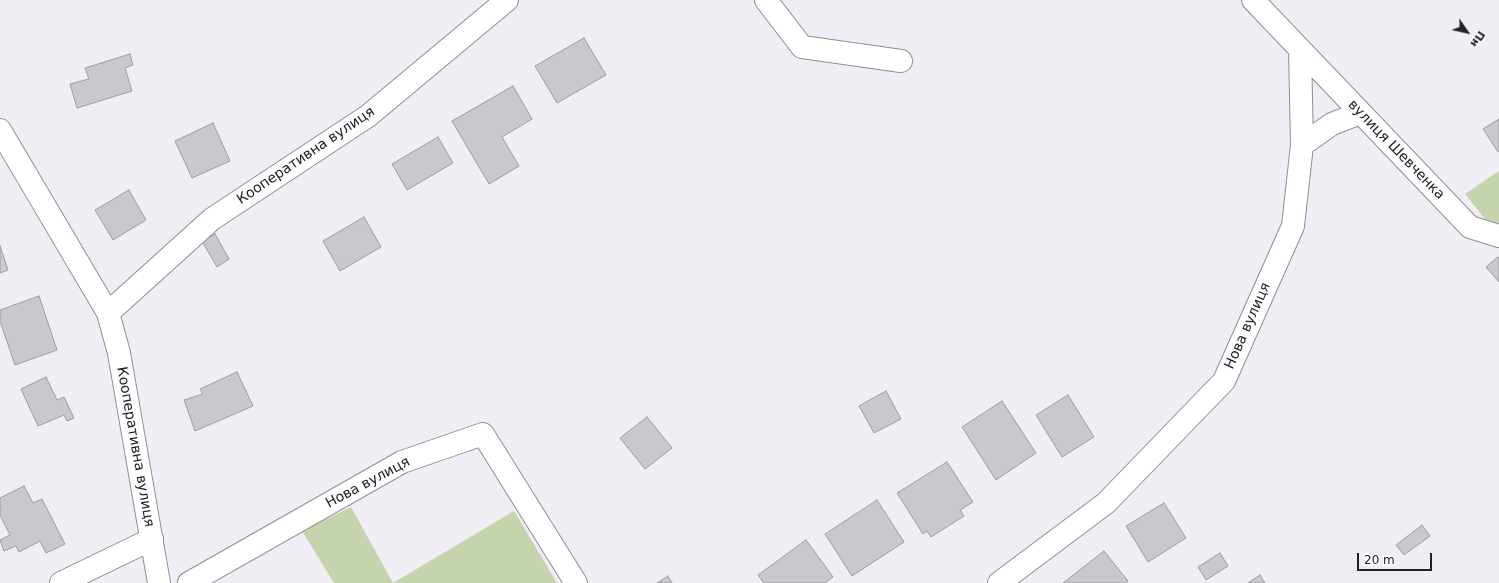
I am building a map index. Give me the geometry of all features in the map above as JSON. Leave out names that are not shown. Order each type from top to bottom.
[{"type":"street","name":"Кооперативна вулиця","points":[[108,313],[212,219],[368,116],[507,0]]},
{"type":"street","points":[[766,0],[802,47],[901,61]]},
{"type":"street","points":[[1252,0],[1300,51]]},
{"type":"street","name":"вулиця Шевченка","points":[[1300,51],[1470,226],[1499,236]]},
{"type":"street","name":"Нова вулиця","points":[[1004,582],[1106,503],[1224,381],[1293,226],[1302,145],[1300,51]]},
{"type":"street","points":[[1302,145],[1332,124],[1360,113]]},
{"type":"street","name":"Кооперативна вулиця","points":[[0,130],[108,313],[119,353],[159,583]]},
{"type":"street","name":"Нова вулиця","points":[[189,583],[402,462],[483,434],[576,583]]},
{"type":"street","points":[[61,583],[152,539]]},
{"type":"green space","points":[[1499,171],[1499,224],[1485,219],[1465,194]]},
{"type":"green space","points":[[351,507],[393,583],[334,583],[302,531]]},
{"type":"green space","points":[[514,511],[557,583],[393,583]]},
{"type":"building","points":[[584,38],[606,75],[557,103],[535,66]]},
{"type":"building","points":[[130,54],[133,65],[125,68],[132,91],[77,108],[70,84],[89,79],[85,68]]},
{"type":"building","points":[[513,86],[532,119],[502,137],[519,166],[489,184],[452,121]]},
{"type":"building","points":[[1499,119],[1499,151],[1498,152],[1483,129]]},
{"type":"building","points":[[213,123],[230,161],[192,178],[175,141]]},
{"type":"building","points":[[438,137],[453,163],[407,190],[392,164]]},
{"type":"building","points":[[129,190],[146,220],[113,240],[95,210]]},
{"type":"building","points":[[364,217],[381,247],[340,271],[323,241]]},
{"type":"building","points":[[215,234],[229,259],[217,267],[202,241]]},
{"type":"building","points":[[0,246],[8,270],[0,273]]},
{"type":"building","points":[[1498,257],[1499,258],[1499,282],[1486,267]]},
{"type":"building","points":[[39,296],[57,350],[15,365],[0,321],[0,310]]},
{"type":"building","points":[[237,372],[253,406],[195,431],[184,400],[203,394],[200,389]]},
{"type":"building","points":[[46,377],[57,400],[64,397],[74,418],[67,421],[64,415],[38,426],[21,389]]},
{"type":"building","points":[[886,391],[901,419],[874,433],[859,406]]},
{"type":"building","points":[[1068,395],[1094,437],[1062,457],[1036,415]]},
{"type":"building","points":[[1002,401],[1036,453],[996,480],[962,427]]},
{"type":"building","points":[[647,417],[672,448],[645,469],[620,438]]},
{"type":"building","points":[[947,462],[973,502],[960,510],[964,516],[931,537],[927,531],[923,534],[897,493]]},
{"type":"building","points":[[24,486],[33,503],[42,499],[65,544],[46,553],[40,541],[19,552],[16,546],[4,551],[0,540],[10,535],[0,515],[0,498]]},
{"type":"building","points":[[877,500],[904,542],[852,576],[825,534]]},
{"type":"building","points":[[1164,503],[1186,538],[1148,562],[1126,526]]},
{"type":"building","points":[[1422,525],[1430,536],[1404,555],[1396,545]]},
{"type":"building","points":[[806,540],[833,577],[825,583],[764,583],[758,575]]},
{"type":"building","points":[[1104,551],[1128,581],[1126,583],[1063,583]]},
{"type":"building","points":[[1220,553],[1228,566],[1206,580],[1198,567]]},
{"type":"building","points":[[1260,575],[1265,583],[1248,583]]},
{"type":"building","points":[[668,576],[672,583],[657,583]]}]
